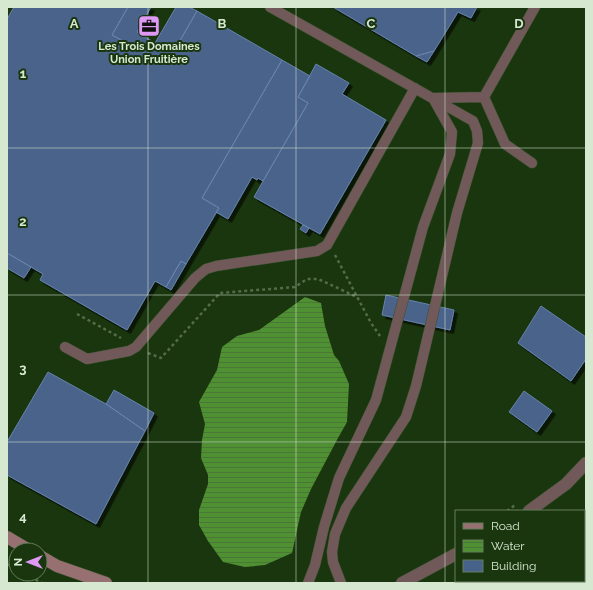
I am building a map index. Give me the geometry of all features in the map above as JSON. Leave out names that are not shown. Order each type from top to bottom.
[{"type":"street","points":[[530,510],[566,484],[586,463]]},
{"type":"street","points":[[402,583],[455,555]]},
{"type":"street","points":[[48,561],[57,566],[106,583]]},
{"type":"lane","points":[[270,7],[473,120],[477,131],[478,143],[457,213],[418,380],[406,417],[346,508],[335,534],[332,552],[333,562],[341,583]]},
{"type":"lane","points":[[484,96],[535,7]]},
{"type":"lane","points":[[65,347],[87,359],[129,351],[136,347],[195,278],[206,269],[216,266],[317,251],[327,245],[415,88]]},
{"type":"lane","points":[[433,98],[484,96]]},
{"type":"lane","points":[[484,96],[505,144],[532,163]]},
{"type":"lane","points":[[308,583],[315,565],[324,527],[339,478],[376,400],[423,227],[450,154],[452,132],[433,98]]},
{"type":"path","points":[[334,254],[371,323],[382,339]]},
{"type":"path","points":[[77,314],[149,354],[162,358],[220,293],[295,287],[307,279],[318,279],[358,297]]},
{"type":"water","points":[[305,297],[321,303],[325,326],[334,355],[339,361],[349,384],[347,422],[311,489],[301,512],[292,553],[265,565],[245,567],[223,562],[199,525],[199,510],[208,484],[208,475],[201,458],[205,424],[199,402],[217,370],[222,347],[237,336],[259,330]]},
{"type":"building","points":[[14,7],[128,7],[112,35],[166,65],[197,11],[282,60],[202,198],[219,208],[186,264],[181,261],[166,287],[155,281],[127,330],[40,280],[43,274],[7,253],[7,19]]},
{"type":"building","points":[[128,7],[151,7],[137,32],[155,43],[176,7],[189,7],[197,11],[166,65],[112,35]]},
{"type":"building","points":[[333,7],[477,7],[471,18],[458,12],[434,51],[416,56]]},
{"type":"building","points":[[434,51],[427,62],[416,56]]},
{"type":"building","points":[[282,60],[310,76],[298,97],[308,103],[263,181],[252,177],[228,219],[216,212],[219,208],[202,198]]},
{"type":"building","points":[[316,64],[349,83],[342,94],[386,120],[320,234],[254,197],[308,103],[298,97]]},
{"type":"building","points":[[303,225],[309,228],[306,233],[300,229]]},
{"type":"building","points":[[7,253],[31,267],[24,278],[7,268]]},
{"type":"building","points":[[181,261],[186,264],[171,290],[166,287]]},
{"type":"building","points":[[386,295],[454,310],[450,330],[382,315]]},
{"type":"building","points":[[541,306],[586,337],[586,359],[571,381],[518,343]]},
{"type":"building","points":[[48,372],[106,404],[145,431],[96,524],[7,475],[7,442]]},
{"type":"building","points":[[114,390],[154,413],[145,431],[106,404]]},
{"type":"building","points":[[524,391],[552,411],[537,432],[509,412]]},
{"type":"building","points":[[586,513],[586,534],[585,533]]},
{"type":"place","name":"Les Trois Domaines Union Fruitière","points":[[149,26]]}]
